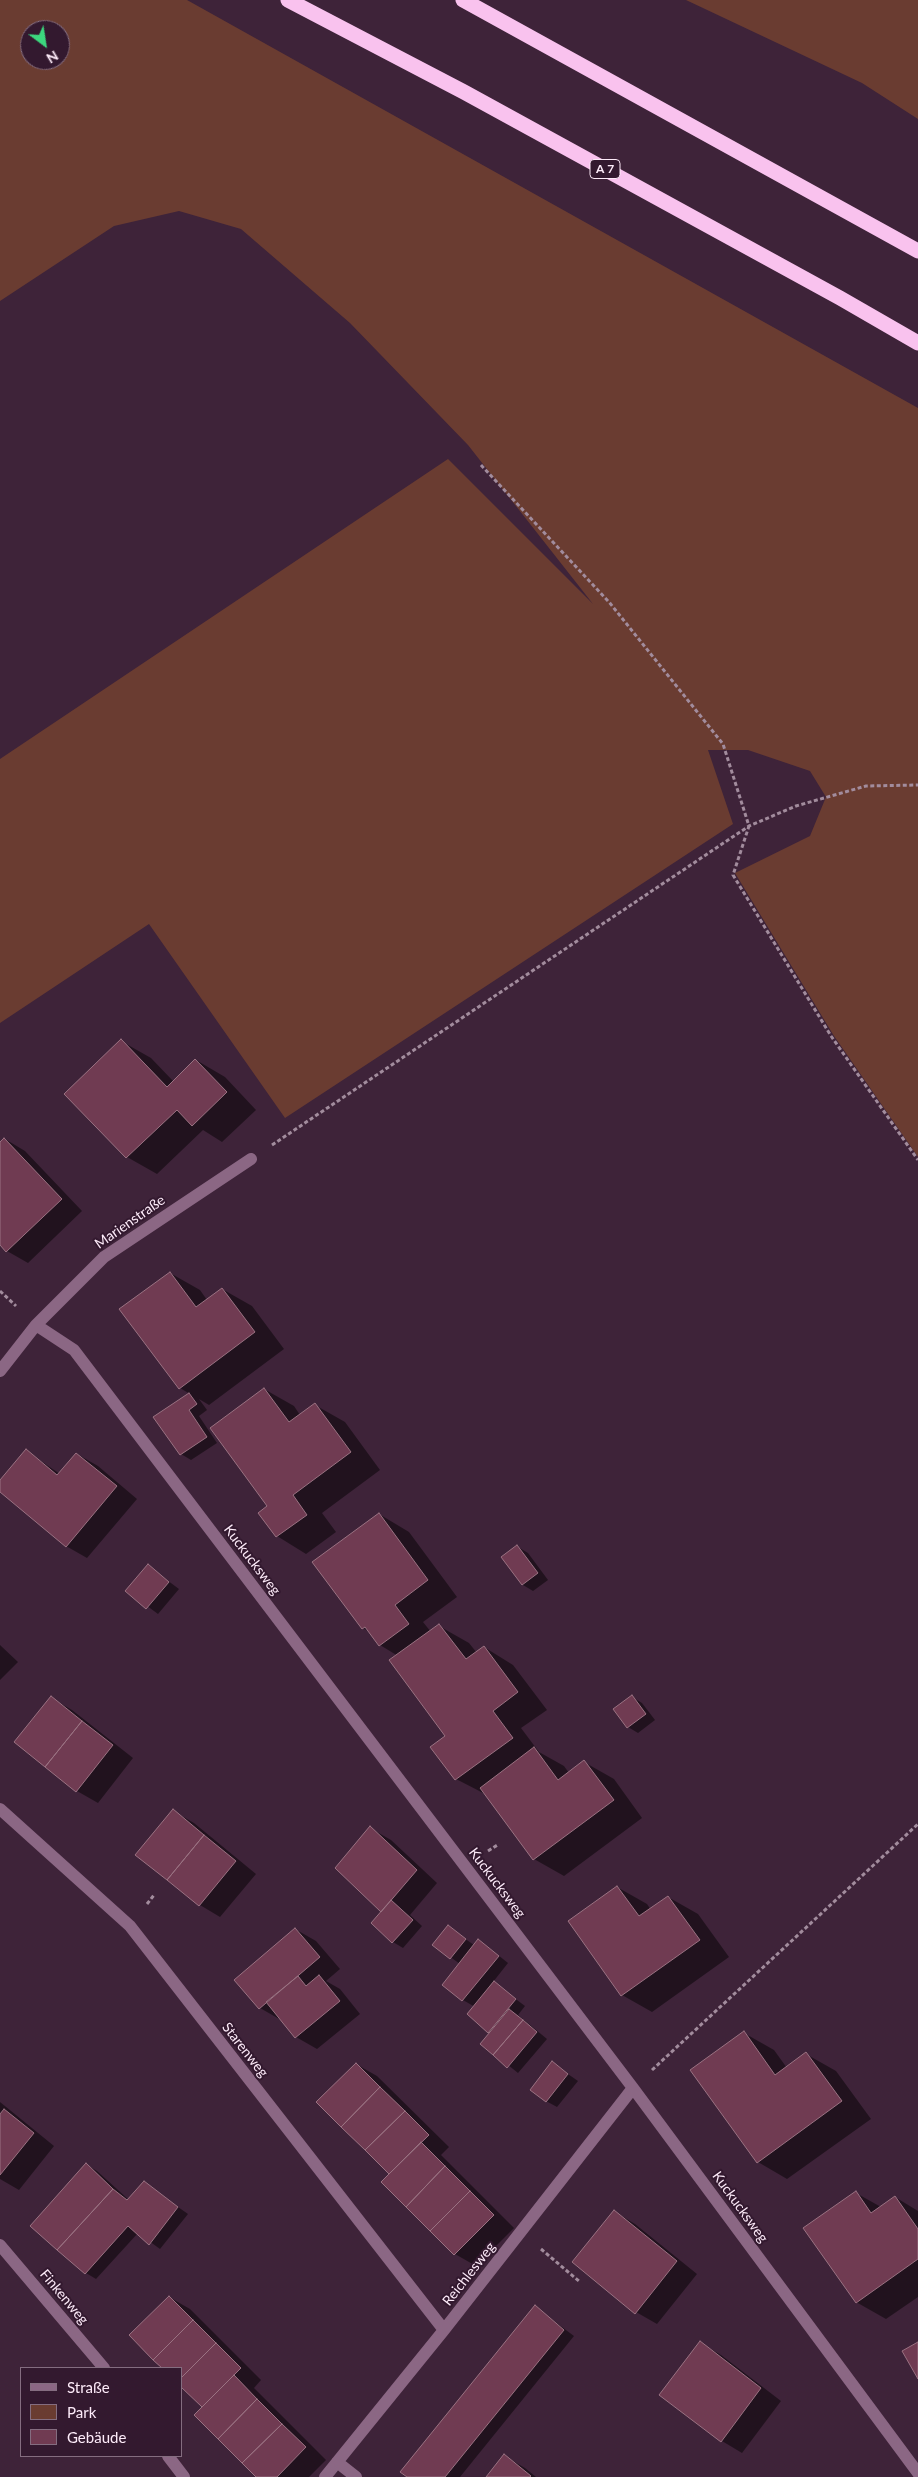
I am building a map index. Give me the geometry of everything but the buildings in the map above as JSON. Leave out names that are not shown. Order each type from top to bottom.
[{"type":"highway","name":"A 7","points":[[288,0],[481,101],[840,298],[918,343]]},
{"type":"highway","points":[[464,0],[918,251]]},
{"type":"street","name":"Marienstraße","points":[[0,1371],[36,1325],[104,1256],[251,1159]]},
{"type":"street","name":"Kuckucksweg","points":[[36,1325],[74,1350],[633,2088],[918,2473]]},
{"type":"street","name":"Starenweg","points":[[0,1809],[130,1926],[444,2330]]},
{"type":"street","name":"Reichlesweg","points":[[325,2477],[444,2330],[633,2088]]},
{"type":"street","name":"Finkenweg","points":[[0,2245],[103,2367]]},
{"type":"street","points":[[169,2457],[184,2477]]},
{"type":"street","points":[[337,2462],[356,2477]]},
{"type":"path","points":[[482,465],[609,602],[723,744],[749,826],[733,875],[832,1036],[918,1160]]},
{"type":"path","points":[[251,1159],[323,1113],[749,826],[796,806],[866,786],[918,785]]},
{"type":"path","points":[[633,2088],[918,1824]]},
{"type":"path","points":[[521,2232],[580,2282]]},
{"type":"green space","points":[[0,0],[187,0],[918,408],[918,1157],[834,1036],[735,873],[810,836],[826,797],[810,771],[748,750],[708,750],[733,824],[285,1118],[149,924],[0,1023],[0,759],[448,459],[593,604],[468,445],[350,323],[241,229],[179,211],[114,226],[0,301]]},
{"type":"green space","points":[[686,0],[918,0],[918,119],[862,83]]}]
